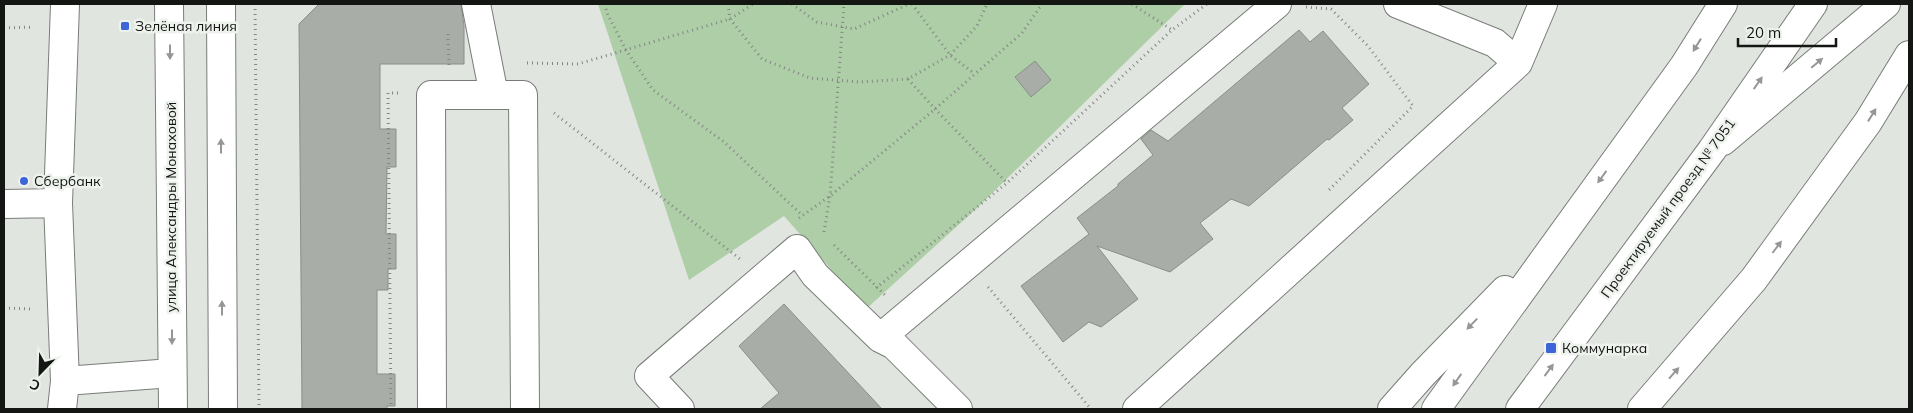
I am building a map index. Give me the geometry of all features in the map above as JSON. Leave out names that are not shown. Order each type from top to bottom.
[{"type":"main road","points":[[62,409],[66,381],[58,203],[65,4]]},
{"type":"main road","name":"улица Александры Монаховой","points":[[170,4],[173,409]]},
{"type":"main road","points":[[220,4],[223,409]]},
{"type":"main road","points":[[476,4],[494,95]]},
{"type":"main road","points":[[880,338],[1277,4]]},
{"type":"main road","points":[[1398,4],[1495,43],[1518,63]]},
{"type":"main road","points":[[1137,409],[1518,63],[1543,4]]},
{"type":"main road","points":[[1436,409],[1684,66],[1723,4]]},
{"type":"main road","name":"Проектируемый проезд № 7051","points":[[1520,409],[1712,150],[1813,4]]},
{"type":"main road","points":[[1712,150],[1886,4]]},
{"type":"main road","points":[[1642,409],[1754,279],[1868,122],[1909,54]]},
{"type":"main road","points":[[432,409],[431,94],[523,95],[525,409]]},
{"type":"main road","points":[[4,204],[58,203]]},
{"type":"main road","points":[[1392,409],[1423,374],[1567,226]]},
{"type":"main road","points":[[680,409],[649,376],[796,249],[814,275],[880,338],[894,345],[958,409]]},
{"type":"main road","points":[[66,381],[172,373]]},
{"type":"path","points":[[255,4],[259,409]]},
{"type":"path","points":[[605,4],[607,13],[626,50],[653,90],[724,142],[810,222]]},
{"type":"path","points":[[728,4],[730,19],[762,60],[810,78],[859,82],[908,79],[950,55],[977,26],[987,4]]},
{"type":"path","points":[[520,63],[578,64],[730,19],[753,4]]},
{"type":"path","points":[[792,4],[817,22],[854,29],[911,4],[950,55],[975,74]]},
{"type":"path","points":[[816,228],[824,235],[830,196],[844,4]]},
{"type":"path","points":[[795,221],[830,196],[935,109],[1022,33],[1042,4]]},
{"type":"path","points":[[1132,4],[1172,30]]},
{"type":"path","points":[[870,293],[1007,183],[1172,30],[1207,4]]},
{"type":"path","points":[[908,79],[1007,183]]},
{"type":"path","points":[[549,110],[740,259],[733,265]]},
{"type":"path","points":[[830,241],[907,316]]},
{"type":"path","points":[[987,286],[1091,409]]},
{"type":"green space","points":[[598,4],[1185,4],[976,209],[866,309],[784,216],[689,280]]},
{"type":"building","points":[[319,4],[461,4],[464,26],[464,64],[380,64],[380,129],[396,129],[396,167],[387,167],[386,234],[396,234],[396,269],[388,269],[388,290],[377,290],[377,374],[395,374],[395,406],[387,406],[387,409],[302,409],[299,24]]},
{"type":"building","points":[[1299,30],[1310,42],[1323,31],[1369,84],[1342,108],[1353,120],[1329,140],[1327,139],[1249,206],[1231,199],[1200,223],[1213,239],[1170,272],[1097,246],[1138,299],[1101,327],[1089,322],[1063,342],[1021,286],[1089,234],[1077,218],[1118,186],[1153,155],[1141,139],[1151,130],[1168,141]]},
{"type":"building","points":[[1035,61],[1051,80],[1031,97],[1015,77]]},
{"type":"building","points":[[784,304],[882,409],[760,409],[779,393],[739,346]]},
{"type":"place","name":"Зелёная линия","points":[[125,26]]},
{"type":"place","name":"Сбербанк","points":[[24,181]]},
{"type":"place","name":"Коммунарка","points":[[1551,348]]}]
